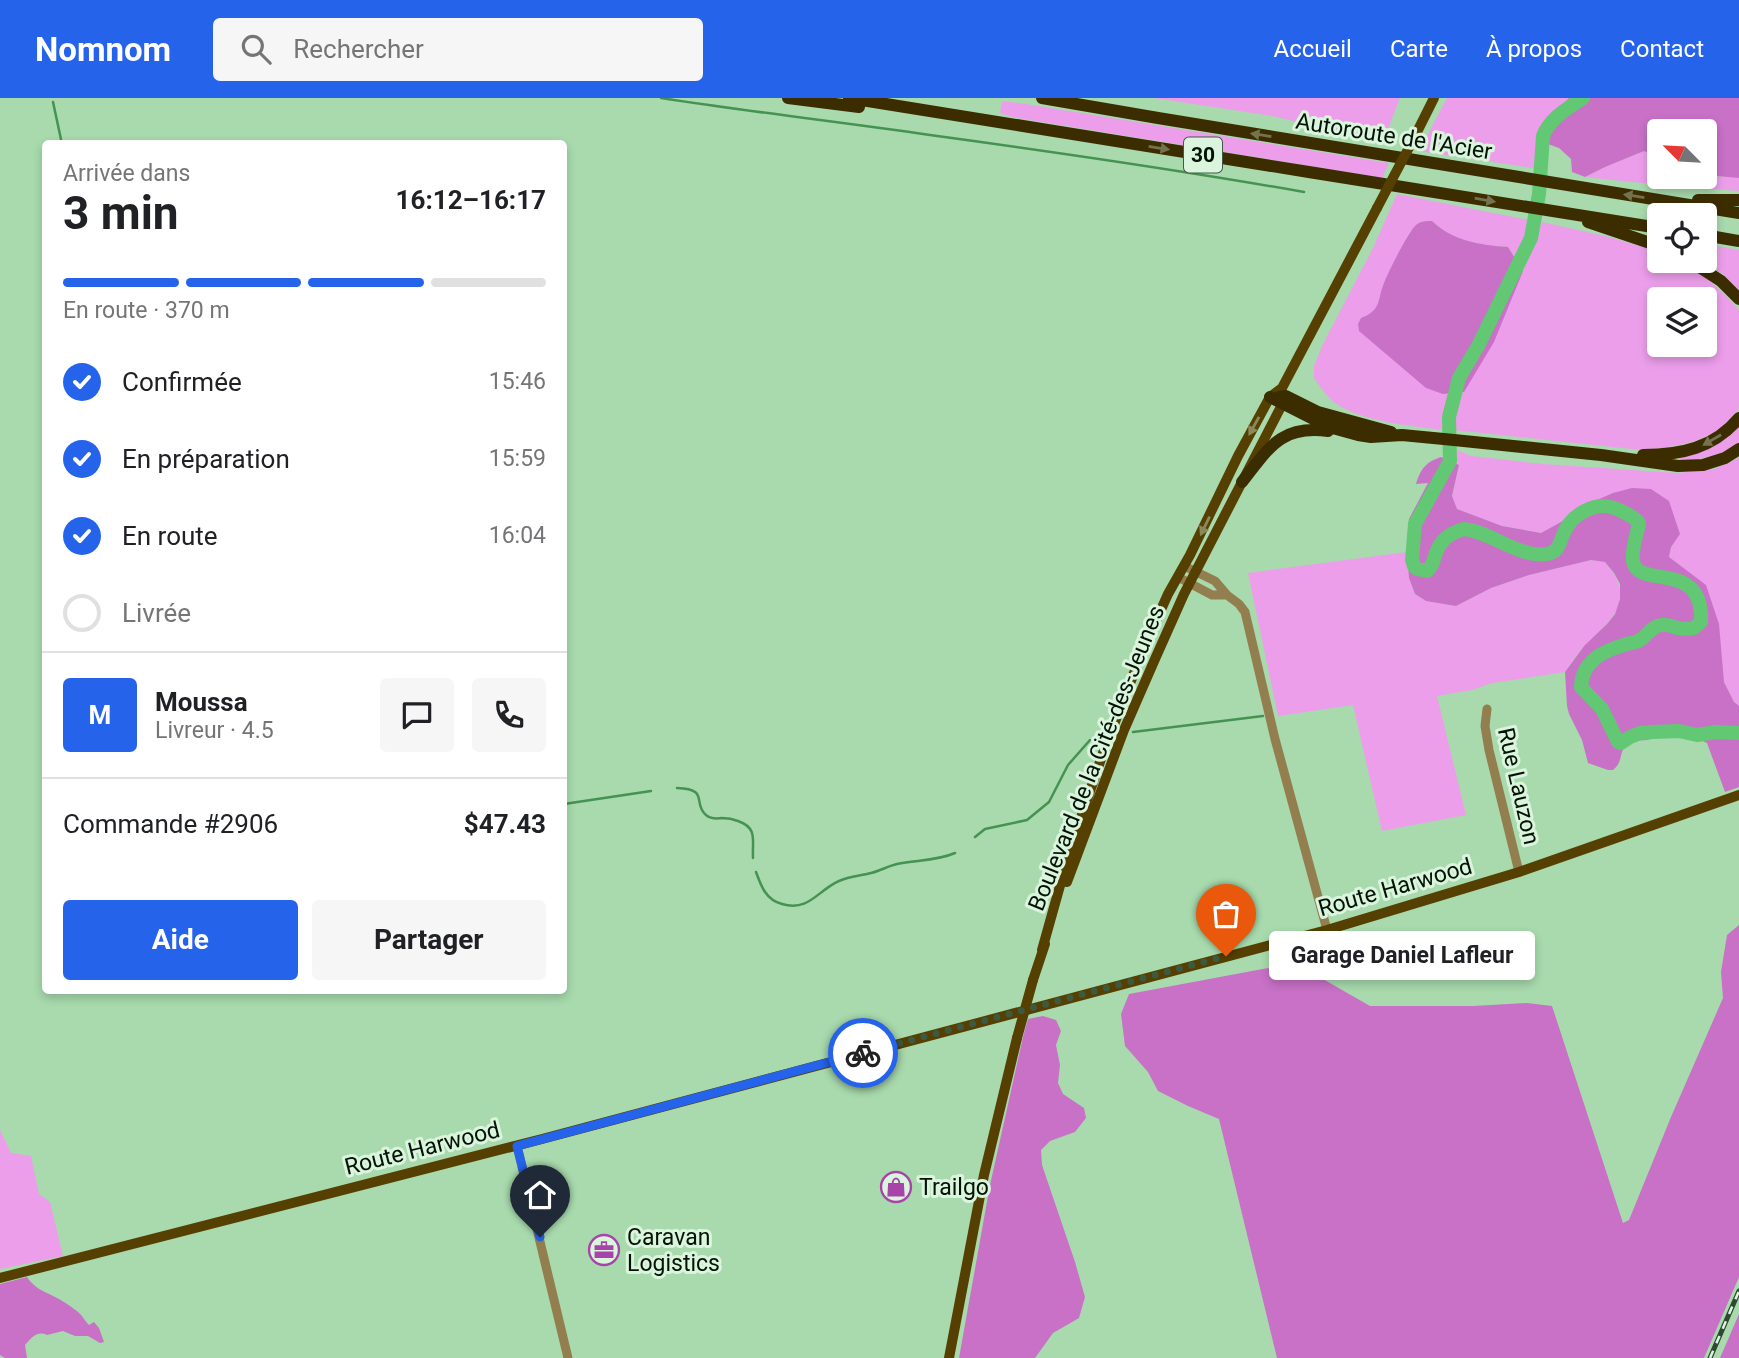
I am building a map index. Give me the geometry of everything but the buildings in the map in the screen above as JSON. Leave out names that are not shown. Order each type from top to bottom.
[{"type":"highway","points":[[788,98],[1046,131]]},
{"type":"highway","points":[[849,98],[1046,131]]},
{"type":"highway","name":"Autoroute de l'Acier","points":[[1042,98],[1739,213]]},
{"type":"highway","name":"Autoroute de l'Acier","points":[[1046,131],[1647,226]]},
{"type":"highway","points":[[1663,201],[1739,200]]},
{"type":"highway","points":[[1547,210],[1647,242]]},
{"type":"highway","points":[[1717,237],[1739,241]]},
{"type":"highway","points":[[1709,273],[1739,299]]},
{"type":"highway","points":[[1270,397],[1284,396],[1318,412],[1402,435],[1601,455],[1662,464],[1692,466],[1714,462],[1739,449]]},
{"type":"highway","points":[[1284,396],[1324,425],[1346,432]]},
{"type":"highway","points":[[1601,455],[1655,455],[1688,451],[1719,437],[1739,418]]},
{"type":"highway","points":[[1242,482],[1268,448],[1286,435],[1299,430],[1346,432],[1371,437],[1402,435]]},
{"type":"main road","name":"Boulevard de la Cité-des-Jeunes","points":[[1042,950],[1124,730],[1154,659],[1195,572],[1434,98]]},
{"type":"main road","name":"Boulevard de la Cité-des-Jeunes","points":[[949,1358],[984,1175],[1017,1038],[1070,850],[1104,750],[1143,650],[1168,594],[1270,397]]},
{"type":"main road","name":"Route Harwood","points":[[0,1278],[517,1146],[1327,930],[1519,872],[1739,795]]},
{"type":"street","points":[[1184,566],[1215,581],[1245,612],[1273,730],[1327,930]]},
{"type":"street","points":[[1178,577],[1212,595],[1227,595]]},
{"type":"street","name":"Rue Lauzon","points":[[1487,709],[1485,726],[1519,872]]},
{"type":"street","points":[[517,1146],[568,1358]]},
{"type":"shaded area","points":[[1154,98],[1400,98],[1388,129],[1366,137],[1272,116]]},
{"type":"shaded area","points":[[1447,98],[1569,98],[1546,123],[1537,140],[1539,169],[1419,151]]},
{"type":"shaded area","points":[[1569,98],[1739,98],[1739,178],[1717,176],[1717,119],[1647,119],[1647,152],[1644,151],[1585,177],[1572,172],[1571,159],[1559,148],[1537,140],[1546,123]]},
{"type":"shaded area","points":[[1002,101],[1389,163],[1382,178],[1012,117],[1000,113]]},
{"type":"shaded area","points":[[1644,151],[1647,152],[1647,184],[1585,177]]},
{"type":"shaded area","points":[[1717,176],[1739,178],[1739,191],[1710,189],[1717,189]]},
{"type":"shaded area","points":[[1397,194],[1529,220],[1528,233],[1516,259],[1508,247],[1467,241],[1440,228],[1432,221],[1408,235],[1384,283],[1380,301],[1372,314],[1361,318],[1443,394],[1452,393],[1445,430],[1388,422],[1346,409],[1326,395],[1314,378],[1314,366],[1323,344],[1373,248]]},
{"type":"shaded area","points":[[1432,221],[1440,228],[1467,241],[1508,247],[1523,271],[1494,342],[1464,392],[1443,394],[1426,388],[1359,331],[1361,318],[1376,308],[1386,278],[1409,235],[1418,224]]},
{"type":"shaded area","points":[[1542,222],[1647,248],[1647,273],[1700,273],[1717,287],[1647,287],[1647,357],[1717,357],[1717,287],[1739,310],[1739,408],[1720,428],[1696,441],[1641,450],[1454,430],[1456,405],[1523,271]]},
{"type":"shaded area","points":[[1717,246],[1739,250],[1739,290],[1717,270]]},
{"type":"shaded area","points":[[1739,426],[1739,443],[1732,448],[1711,456],[1681,461],[1680,458]]},
{"type":"shaded area","points":[[1455,449],[1471,456],[1543,464],[1678,473],[1714,469],[1739,458],[1739,706],[1734,702],[1724,682],[1721,656],[1679,565],[1669,557],[1671,547],[1561,522],[1541,533],[1502,526],[1457,509],[1452,497],[1459,466],[1454,463]]},
{"type":"shaded area","points":[[1441,457],[1459,465],[1452,496],[1457,509],[1502,526],[1541,533],[1590,503],[1632,488],[1651,489],[1669,501],[1680,534],[1671,547],[1669,557],[1706,585],[1719,624],[1724,682],[1734,702],[1739,706],[1739,787],[1725,792],[1707,743],[1692,738],[1669,737],[1630,742],[1623,749],[1613,770],[1588,763],[1582,740],[1569,714],[1565,672],[1584,646],[1615,614],[1620,599],[1620,584],[1605,562],[1591,560],[1529,575],[1491,588],[1456,606],[1426,601],[1415,594],[1409,578],[1409,519],[1428,483],[1416,484],[1420,474],[1431,461]]},
{"type":"shaded area","points":[[1407,552],[1409,578],[1415,594],[1426,601],[1456,606],[1491,588],[1529,575],[1591,560],[1605,562],[1619,587],[1620,598],[1612,617],[1582,648],[1565,672],[1492,683],[1472,690],[1437,696],[1466,815],[1382,831],[1353,705],[1278,716],[1248,573]]},
{"type":"shaded area","points":[[1739,925],[1739,1277],[1704,1358],[1277,1358],[1219,1119],[1158,1091],[1148,1072],[1125,1046],[1121,1014],[1129,994],[1295,963],[1370,1006],[1527,1003],[1552,1006],[1623,1223],[1629,1220],[1723,998],[1721,972],[1727,935]]},
{"type":"shaded area","points":[[1043,1016],[1056,1020],[1061,1031],[1056,1045],[1060,1065],[1058,1083],[1063,1094],[1084,1108],[1086,1118],[1075,1132],[1050,1141],[1041,1150],[1042,1165],[1085,1297],[1079,1318],[1053,1333],[1035,1358],[959,1358],[990,1185],[1023,1037],[1028,1019]]},
{"type":"shaded area","points":[[0,1130],[11,1153],[31,1156],[39,1194],[50,1202],[63,1256],[0,1269]]},
{"type":"shaded area","points":[[27,1277],[40,1289],[76,1310],[89,1325],[94,1322],[104,1342],[63,1331],[47,1335],[40,1333],[25,1345],[27,1358],[5,1358],[0,1355],[0,1284]]},
{"type":"shaded area","points":[[1739,1314],[1739,1358],[1720,1358]]},
{"type":"waterway","points":[[661,98],[1071,155],[1304,192]]},
{"type":"waterway","points":[[1583,98],[1555,119],[1543,136],[1539,194],[1531,238],[1478,346],[1459,378],[1449,417],[1450,461],[1415,524],[1412,560],[1417,569],[1427,571],[1442,542],[1449,535],[1464,529],[1515,549],[1547,554],[1556,549],[1567,527],[1585,511],[1601,506],[1609,507],[1635,518],[1639,523],[1633,547],[1633,561],[1637,569],[1646,574],[1682,582],[1692,590],[1699,602],[1701,622],[1690,629],[1658,626],[1638,641],[1601,654],[1585,670],[1581,687],[1602,709],[1618,742],[1621,743],[1640,733],[1739,733]]},
{"type":"waterway","points":[[53,102],[61,140]]},
{"type":"waterway","points":[[1133,732],[1263,716]]},
{"type":"waterway","points":[[975,837],[985,829],[1027,820],[1049,802],[1068,765],[1090,740]]},
{"type":"waterway","points":[[677,788],[697,794],[702,810],[708,816],[732,819],[749,827],[753,835],[753,858]]},
{"type":"waterway","points":[[567,804],[651,791]]},
{"type":"waterway","points":[[756,872],[768,896],[776,902],[791,906],[806,903],[843,879],[897,864],[955,853]]},
{"type":"railway","points":[[1710,1358],[1739,1291]]},
{"type":"way so far","points":[[863,1053],[1226,956]]},
{"type":"place","name":"Garage Daniel Lafleur","points":[[1226,956]]},
{"type":"place","name":"Trailgo","points":[[896,1187]]},
{"type":"place","name":"Caravan Logistics","points":[[604,1250]]},
{"type":"route","points":[[540,1237],[517,1146],[863,1053]]}]
